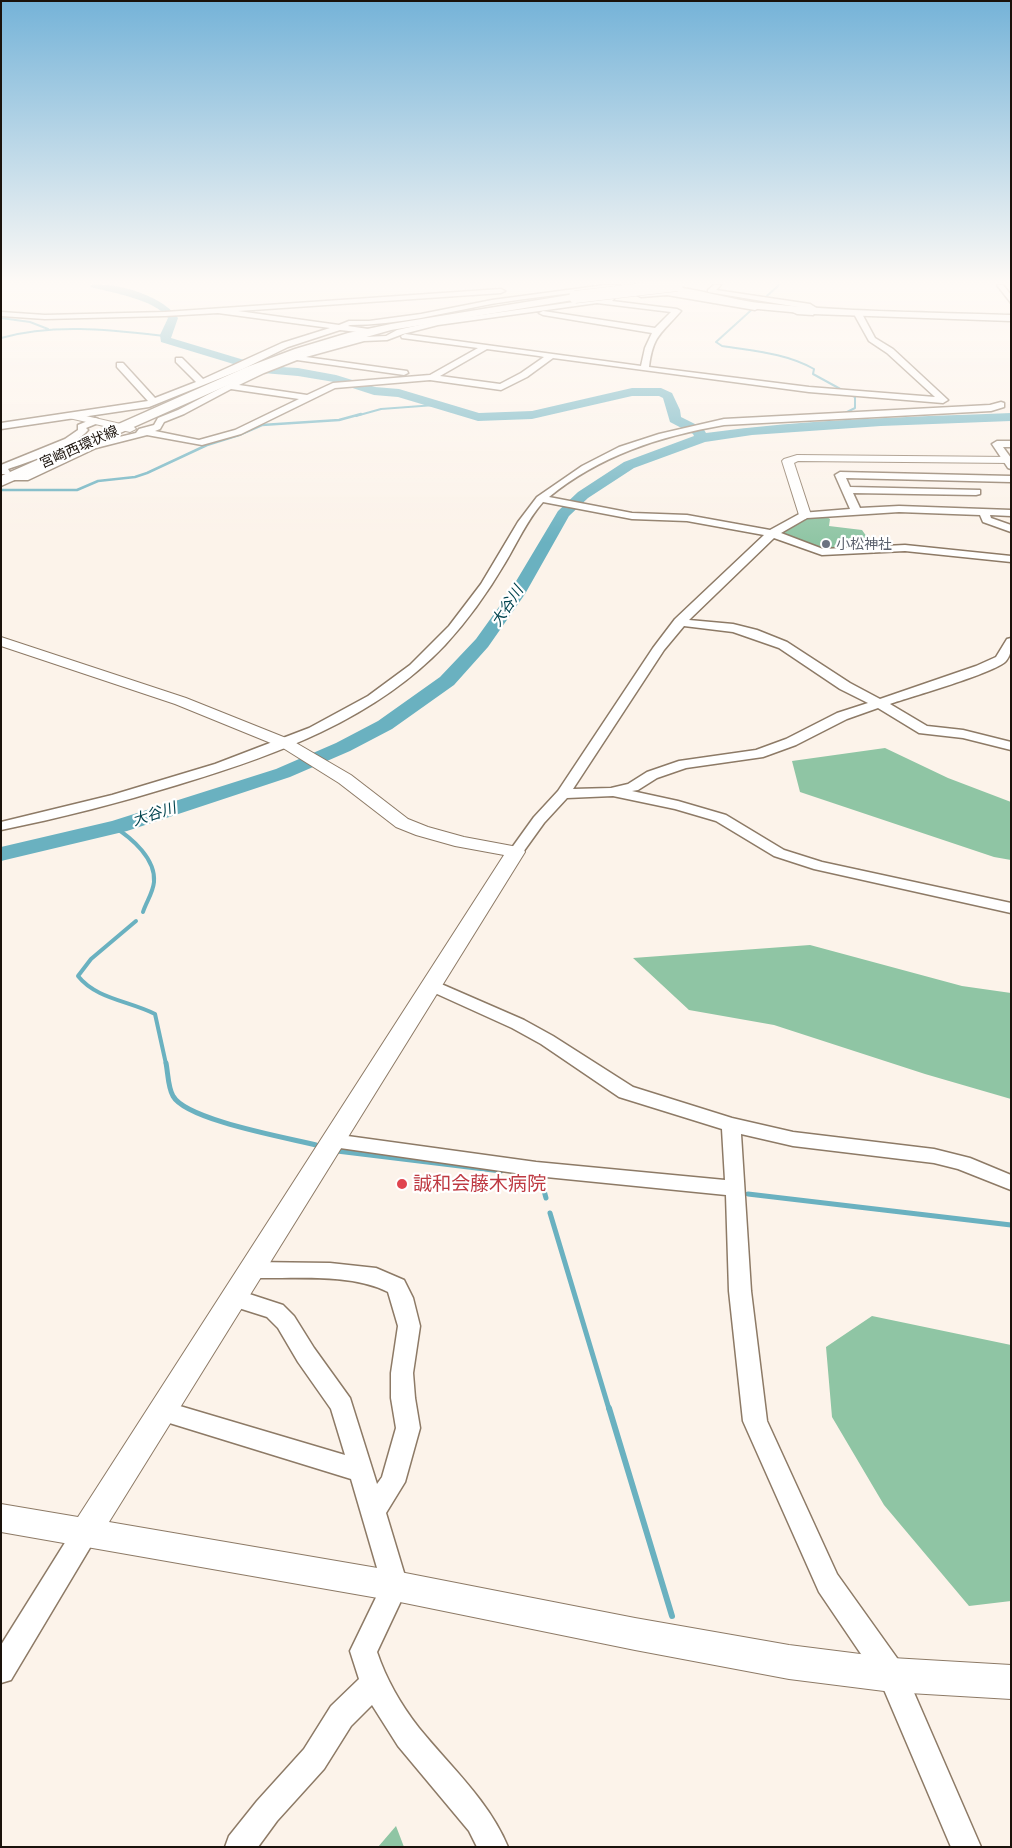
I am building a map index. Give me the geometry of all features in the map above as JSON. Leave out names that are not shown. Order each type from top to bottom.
[{"type":"main road","name":"宮崎西環状線","points":[[5,476],[123,427],[245,371]]},
{"type":"street","points":[[126,371],[154,402]]},
{"type":"street","points":[[190,371],[202,383]]},
{"type":"street","points":[[1,426],[30,418],[73,416],[146,405],[202,383],[239,371]]},
{"type":"street","points":[[95,421],[82,427],[83,430],[80,434],[68,441],[28,459],[2,468],[5,476],[25,478],[93,446],[139,435],[157,427],[161,420],[232,387],[251,371]]},
{"type":"street","points":[[388,371],[502,387],[529,371]]},
{"type":"street","points":[[73,416],[199,443],[238,432],[334,386],[364,382],[432,378],[443,371]]},
{"type":"street","points":[[669,371],[843,394],[1006,405]]},
{"type":"street","points":[[912,371],[943,400]]},
{"type":"street","points":[[232,387],[308,398]]},
{"type":"street","points":[[1,826],[116,798],[288,745],[358,707],[399,679],[466,615],[496,570],[523,522],[543,499],[587,466],[641,441],[680,430],[753,420],[991,408],[1006,405]]},
{"type":"street","points":[[1010,462],[997,444],[1011,444]]},
{"type":"street","points":[[805,516],[788,461],[797,458],[1010,462]]},
{"type":"street","points":[[856,511],[840,475],[1011,479]]},
{"type":"street","points":[[967,477],[976,492],[987,520],[1011,529]]},
{"type":"street","points":[[847,490],[976,492]]},
{"type":"street","points":[[543,499],[632,516],[702,520],[772,534],[822,552],[905,548],[1011,559]]},
{"type":"street","points":[[1,1670],[84,1534],[516,852],[538,820],[563,794],[658,648],[679,622],[772,534],[805,516],[899,509],[1011,513]]},
{"type":"street","points":[[679,622],[734,628],[753,633],[783,646],[844,686],[880,704],[924,730],[963,734],[1011,746]]},
{"type":"street","points":[[1,641],[243,724],[288,745],[345,779],[402,822],[409,825],[462,842],[516,852]]},
{"type":"street","points":[[563,794],[611,792],[633,787],[652,775],[684,764],[743,757],[776,749],[842,716],[1006,661],[1011,642]]},
{"type":"street","points":[[611,792],[678,806],[721,818],[779,853],[819,866],[1011,908]]},
{"type":"street","points":[[432,985],[548,1040],[626,1092],[731,1125],[793,1139],[934,1156],[963,1163],[1011,1184]]},
{"type":"street","points":[[731,1125],[736,1188],[740,1291],[755,1421],[828,1583],[892,1675],[966,1847]]},
{"type":"street","points":[[333,1141],[536,1169],[736,1188]]},
{"type":"street","points":[[252,1270],[330,1270],[376,1276],[396,1286],[402,1298],[409,1326],[402,1373],[403,1398],[408,1428],[393,1482],[372,1510]]},
{"type":"street","points":[[234,1298],[275,1311],[286,1322],[306,1355],[342,1405],[395,1586],[363,1651],[374,1684],[408,1736],[479,1821],[493,1847]]},
{"type":"street","points":[[162,1411],[361,1471]]},
{"type":"street","points":[[1,1518],[84,1534],[395,1586],[645,1636],[790,1662],[892,1675],[1011,1682]]},
{"type":"street","points":[[240,1847],[267,1811],[314,1759],[341,1716],[374,1684]]},
{"type":"green space","points":[[827,517],[830,519],[829,526],[862,530],[872,544],[862,548],[813,548],[779,534],[803,519]]},
{"type":"green space","points":[[885,748],[948,778],[1011,802],[1011,860],[994,857],[800,792],[792,761]]},
{"type":"green space","points":[[810,945],[962,986],[1011,993],[1011,1099],[925,1074],[774,1025],[689,1010],[633,958]]},
{"type":"green space","points":[[872,1316],[1011,1345],[1011,1601],[969,1606],[884,1505],[832,1417],[826,1347]]},
{"type":"green space","points":[[396,1826],[404,1847],[378,1847]]},
{"type":"waterway","points":[[289,371],[336,379],[374,391],[399,393],[478,417],[532,415],[632,392],[661,392],[668,396],[674,410],[675,419],[698,431],[702,438]]},
{"type":"waterway","points":[[814,371],[813,374],[855,397],[855,408],[845,413],[847,416]]},
{"type":"waterway","points":[[356,416],[381,409],[435,405]]},
{"type":"waterway","points":[[1,490],[77,490],[98,481],[135,477],[147,473],[207,445],[239,435],[262,425],[339,420],[361,414]]},
{"type":"waterway","points":[[846,414],[853,424]]},
{"type":"waterway","name":"大谷川","points":[[702,438],[752,431],[881,422],[1011,417]]},
{"type":"waterway","name":"大谷川","points":[[1,854],[119,826],[283,773],[343,747],[385,725],[447,681],[482,643],[517,594],[563,514],[583,495],[629,465],[702,438]]},
{"type":"waterway","points":[[114,827],[142,850],[154,873],[151,894],[143,912]]},
{"type":"waterway","points":[[136,921],[91,959],[78,976],[85,984],[104,995],[155,1014],[166,1064]]},
{"type":"waterway","points":[[166,1063],[171,1093],[182,1105],[197,1113],[239,1127],[316,1145]]},
{"type":"waterway","points":[[337,1151],[501,1171]]},
{"type":"waterway","points":[[538,1175],[540,1176],[546,1198]]},
{"type":"waterway","points":[[748,1194],[1011,1225]]},
{"type":"waterway","points":[[550,1213],[609,1409]]},
{"type":"waterway","points":[[609,1408],[672,1616]]},
{"type":"place","name":"小松神社","points":[[826,544]]},
{"type":"place","name":"誠和会藤木病院","points":[[402,1184]]}]
